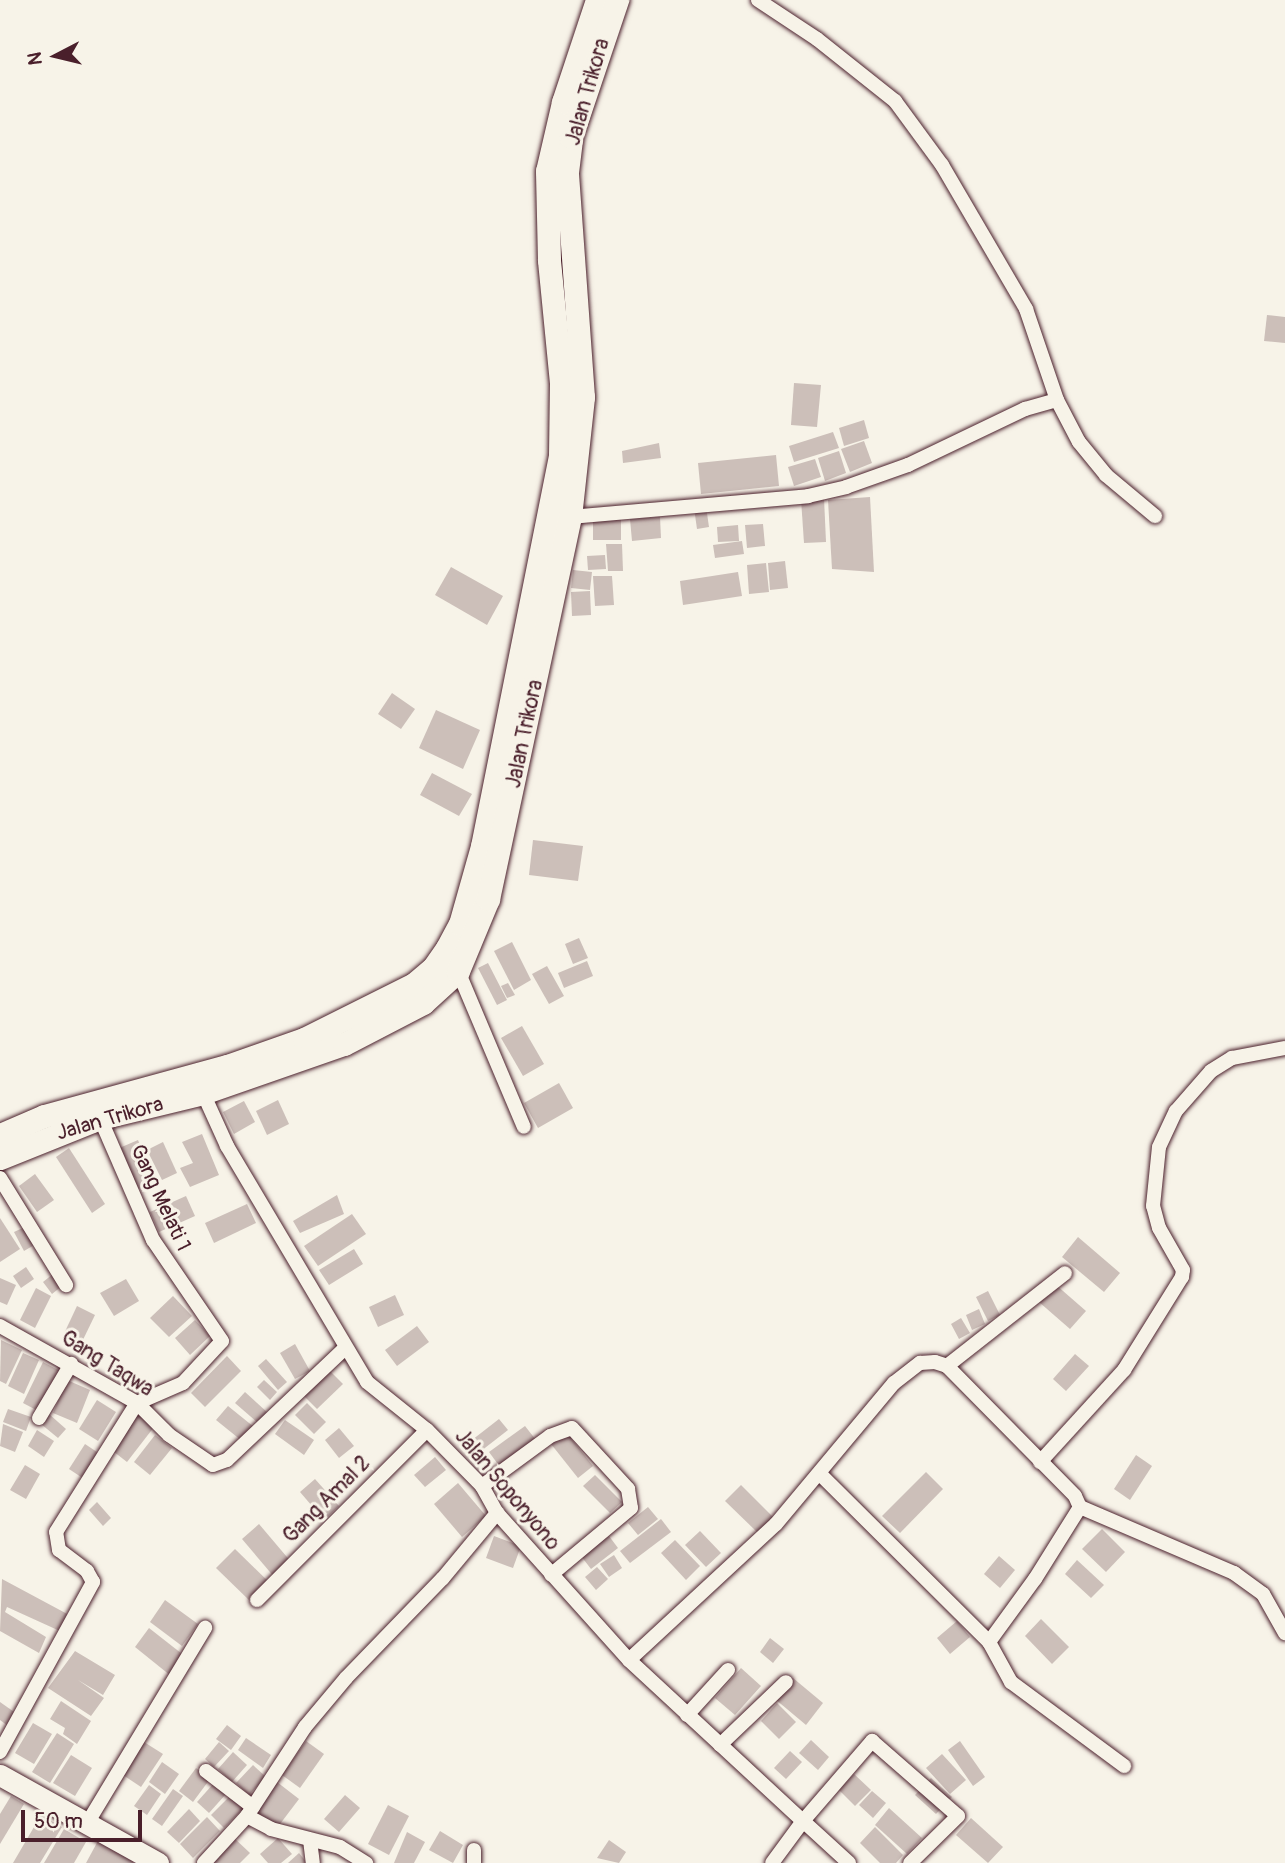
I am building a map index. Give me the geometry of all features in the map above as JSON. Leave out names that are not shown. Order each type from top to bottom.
[{"type":"main road","name":"Jalan Trikora","points":[[0,1158],[100,1118],[203,1093],[386,1025],[423,1003],[458,971],[488,899],[560,454],[561,383],[549,260],[547,171],[562,102],[597,0]]},
{"type":"main road","name":"Jalan Trikora","points":[[0,1135],[114,1094],[265,1054],[414,984],[433,968],[460,923],[513,739],[569,517],[583,397],[567,172],[571,136],[617,0]]},
{"type":"street","points":[[758,0],[817,39],[895,101],[942,165],[1026,310],[1057,400],[1079,442],[1106,475],[1155,516]]},
{"type":"street","points":[[569,517],[808,496],[846,487],[908,465],[1025,409],[1057,400]]},
{"type":"street","points":[[458,971],[524,1127]]},
{"type":"street","points":[[1041,1462],[1124,1370],[1182,1277],[1183,1270],[1158,1228],[1153,1206],[1159,1147],[1176,1111],[1211,1071],[1232,1058],[1285,1048]]},
{"type":"street","name":"Jalan Soponyono","points":[[203,1093],[227,1146],[367,1382],[427,1430],[482,1486],[497,1513],[629,1660],[784,1807],[849,1863]]},
{"type":"street","name":"Gang Melati 1","points":[[100,1118],[153,1240],[222,1341],[183,1383],[136,1402]]},
{"type":"street","points":[[0,1178],[66,1285]]},
{"type":"street","points":[[947,1366],[1065,1273]]},
{"type":"street","name":"Gang Taqwa","points":[[0,1326],[136,1402],[189,1451],[212,1465],[221,1463],[345,1348]]},
{"type":"street","points":[[629,1660],[754,1547],[911,1368],[935,1362],[947,1366],[1041,1462],[1080,1507],[1234,1573],[1263,1594],[1285,1633]]},
{"type":"street","points":[[39,1418],[71,1364]]},
{"type":"street","points":[[0,1752],[93,1582],[86,1571],[56,1545],[56,1532],[136,1402]]},
{"type":"street","points":[[482,1486],[550,1437],[572,1428],[628,1489],[631,1507],[551,1575]]},
{"type":"street","name":"Gang Amal 2","points":[[257,1600],[427,1430]]},
{"type":"street","points":[[820,1474],[989,1642],[1011,1682],[1124,1766]]},
{"type":"street","points":[[989,1642],[1035,1579],[1080,1507]]},
{"type":"street","points":[[204,1863],[250,1812],[305,1727],[346,1678],[497,1513]]},
{"type":"street","points":[[88,1822],[205,1628]]},
{"type":"street","points":[[687,1715],[728,1670]]},
{"type":"street","points":[[720,1745],[786,1682]]},
{"type":"street","points":[[772,1863],[803,1821],[872,1741],[958,1816],[910,1863]]},
{"type":"street","points":[[206,1771],[250,1812],[310,1840],[340,1847],[366,1863]]},
{"type":"street","points":[[0,1775],[88,1822],[148,1860]]},
{"type":"street","points":[[310,1840],[313,1863]]},
{"type":"building","points":[[1267,315],[1285,317],[1285,343],[1264,341]]},
{"type":"building","points":[[794,383],[821,385],[817,427],[791,425]]},
{"type":"building","points":[[864,420],[869,438],[844,446],[839,428]]},
{"type":"building","points":[[833,432],[839,448],[794,462],[789,446]]},
{"type":"building","points":[[864,441],[872,463],[850,472],[841,449]]},
{"type":"building","points":[[659,443],[661,458],[623,463],[622,451]]},
{"type":"building","points":[[839,451],[846,473],[825,481],[818,458]]},
{"type":"building","points":[[776,455],[779,486],[701,494],[698,463]]},
{"type":"building","points":[[815,459],[821,477],[794,486],[788,467]]},
{"type":"building","points":[[870,497],[874,572],[832,569],[828,500]]},
{"type":"building","points":[[824,498],[826,542],[804,543],[801,499]]},
{"type":"building","points":[[706,506],[709,527],[697,529],[694,508]]},
{"type":"building","points":[[621,517],[621,540],[593,540],[593,518]]},
{"type":"building","points":[[660,517],[661,538],[632,541],[630,519]]},
{"type":"building","points":[[763,524],[765,546],[747,548],[745,525]]},
{"type":"building","points":[[738,525],[739,541],[718,542],[717,527]]},
{"type":"building","points":[[742,541],[744,554],[715,558],[713,545]]},
{"type":"building","points":[[606,544],[622,544],[623,571],[608,571]]},
{"type":"building","points":[[605,555],[606,569],[588,570],[587,556]]},
{"type":"building","points":[[785,561],[788,588],[770,590],[768,563]]},
{"type":"building","points":[[766,563],[769,592],[749,594],[747,565]]},
{"type":"building","points":[[451,567],[503,596],[487,625],[435,595]]},
{"type":"building","points":[[573,570],[592,572],[590,590],[571,588]]},
{"type":"building","points":[[738,572],[742,596],[683,605],[680,581]]},
{"type":"building","points":[[593,576],[612,576],[614,605],[595,606]]},
{"type":"building","points":[[590,591],[591,615],[572,616],[571,592]]},
{"type":"building","points":[[392,693],[415,709],[401,729],[378,714]]},
{"type":"building","points":[[436,710],[480,730],[463,769],[419,748]]},
{"type":"building","points":[[432,773],[472,794],[459,816],[420,795]]},
{"type":"building","points":[[533,840],[583,846],[578,881],[529,875]]},
{"type":"building","points":[[579,938],[588,958],[573,964],[565,944]]},
{"type":"building","points":[[512,942],[531,980],[514,990],[494,951]]},
{"type":"building","points":[[587,961],[593,976],[564,988],[558,973]]},
{"type":"building","points":[[488,963],[507,1000],[497,1005],[478,968]]},
{"type":"building","points":[[547,966],[564,996],[549,1004],[532,974]]},
{"type":"building","points":[[508,983],[515,995],[507,998],[501,986]]},
{"type":"building","points":[[522,1026],[544,1064],[523,1076],[501,1038]]},
{"type":"building","points":[[559,1083],[573,1108],[538,1128],[524,1103]]},
{"type":"building","points":[[278,1100],[289,1124],[267,1135],[256,1111]]},
{"type":"building","points":[[244,1101],[255,1122],[234,1134],[223,1112]]},
{"type":"building","points":[[202,1134],[219,1175],[190,1187],[180,1168],[193,1163],[182,1142]]},
{"type":"building","points":[[138,1140],[155,1182],[134,1191],[117,1149]]},
{"type":"building","points":[[163,1142],[177,1173],[162,1180],[147,1150]]},
{"type":"building","points":[[69,1148],[105,1204],[92,1213],[56,1157]]},
{"type":"building","points":[[35,1174],[54,1200],[37,1212],[19,1186]]},
{"type":"building","points":[[337,1195],[344,1214],[300,1233],[293,1221]]},
{"type":"building","points":[[186,1196],[195,1216],[159,1232],[150,1212]]},
{"type":"building","points":[[247,1204],[256,1223],[214,1243],[205,1223]]},
{"type":"building","points":[[352,1214],[366,1234],[318,1266],[304,1246]]},
{"type":"building","points":[[0,1218],[20,1249],[0,1262]]},
{"type":"building","points":[[27,1226],[36,1244],[24,1251],[14,1232]]},
{"type":"building","points":[[1078,1237],[1120,1273],[1104,1292],[1062,1257]]},
{"type":"building","points":[[354,1249],[363,1264],[329,1285],[319,1270]]},
{"type":"building","points":[[26,1267],[34,1279],[21,1288],[13,1276]]},
{"type":"building","points":[[53,1274],[62,1286],[52,1294],[43,1282]]},
{"type":"building","points":[[0,1278],[16,1285],[7,1305],[0,1302]]},
{"type":"building","points":[[126,1279],[139,1301],[114,1316],[100,1293]]},
{"type":"building","points":[[1055,1284],[1086,1311],[1070,1329],[1039,1302]]},
{"type":"building","points":[[36,1288],[51,1296],[35,1328],[20,1320]]},
{"type":"building","points":[[988,1291],[1000,1315],[988,1321],[976,1297]]},
{"type":"building","points":[[395,1295],[404,1315],[378,1327],[369,1307]]},
{"type":"building","points":[[173,1296],[192,1316],[169,1337],[150,1318]]},
{"type":"building","points":[[77,1306],[95,1315],[79,1348],[61,1340]]},
{"type":"building","points":[[979,1309],[985,1324],[972,1330],[966,1315]]},
{"type":"building","points":[[961,1318],[970,1333],[959,1339],[951,1324]]},
{"type":"building","points":[[195,1320],[210,1336],[190,1355],[175,1338]]},
{"type":"building","points":[[417,1326],[429,1342],[397,1366],[385,1350]]},
{"type":"building","points":[[1,1340],[22,1350],[6,1384],[0,1381]]},
{"type":"building","points":[[295,1344],[310,1371],[295,1379],[280,1353]]},
{"type":"building","points":[[23,1353],[39,1360],[24,1394],[8,1386]]},
{"type":"building","points":[[1075,1354],[1089,1366],[1066,1391],[1053,1379]]},
{"type":"building","points":[[227,1356],[241,1371],[205,1407],[191,1393]]},
{"type":"building","points":[[266,1359],[287,1382],[278,1390],[258,1366]]},
{"type":"building","points":[[43,1362],[60,1371],[40,1412],[23,1403]]},
{"type":"building","points":[[330,1371],[343,1384],[317,1409],[304,1396]]},
{"type":"building","points":[[67,1380],[90,1390],[77,1423],[53,1413]]},
{"type":"building","points":[[264,1380],[277,1392],[270,1400],[257,1387]]},
{"type":"building","points":[[245,1392],[267,1412],[258,1423],[235,1403]]},
{"type":"building","points":[[97,1400],[116,1412],[98,1441],[79,1429]]},
{"type":"building","points":[[307,1403],[326,1422],[314,1434],[295,1415]]},
{"type":"building","points":[[228,1406],[254,1427],[242,1441],[216,1420]]},
{"type":"building","points":[[8,1409],[31,1417],[26,1431],[3,1422]]},
{"type":"building","points":[[136,1413],[154,1427],[127,1462],[109,1448]]},
{"type":"building","points":[[49,1414],[66,1429],[58,1438],[41,1424]]},
{"type":"building","points":[[499,1419],[508,1430],[481,1451],[472,1440]]},
{"type":"building","points":[[285,1420],[314,1440],[304,1455],[275,1434]]},
{"type":"building","points":[[3,1424],[23,1432],[15,1452],[0,1446]]},
{"type":"building","points":[[525,1426],[536,1440],[500,1467],[489,1452]]},
{"type":"building","points":[[339,1428],[354,1446],[339,1458],[325,1440]]},
{"type":"building","points":[[37,1430],[54,1441],[44,1457],[28,1446]]},
{"type":"building","points":[[566,1432],[593,1466],[578,1478],[551,1444]]},
{"type":"building","points":[[155,1435],[172,1448],[150,1475],[134,1462]]},
{"type":"building","points":[[85,1444],[100,1454],[84,1479],[69,1469]]},
{"type":"building","points":[[1136,1455],[1152,1466],[1130,1500],[1114,1489]]},
{"type":"building","points":[[435,1457],[446,1470],[425,1487],[414,1475]]},
{"type":"building","points":[[25,1465],[40,1474],[26,1499],[10,1490]]},
{"type":"building","points":[[926,1472],[943,1489],[900,1533],[882,1516]]},
{"type":"building","points":[[595,1475],[622,1502],[610,1513],[583,1486]]},
{"type":"building","points":[[315,1479],[339,1506],[324,1520],[300,1492]]},
{"type":"building","points":[[458,1483],[486,1516],[462,1537],[434,1504]]},
{"type":"building","points":[[741,1485],[773,1517],[758,1533],[725,1501]]},
{"type":"building","points":[[97,1502],[111,1518],[103,1526],[89,1510]]},
{"type":"building","points":[[648,1507],[658,1519],[638,1535],[628,1523]]},
{"type":"building","points":[[661,1519],[671,1532],[630,1563],[620,1551]]},
{"type":"building","points":[[259,1524],[292,1563],[275,1578],[242,1539]]},
{"type":"building","points":[[1102,1529],[1125,1552],[1106,1572],[1082,1549]]},
{"type":"building","points":[[700,1531],[721,1553],[706,1567],[685,1545]]},
{"type":"building","points":[[494,1536],[521,1546],[513,1568],[486,1558]]},
{"type":"building","points":[[609,1536],[618,1548],[591,1569],[581,1556]]},
{"type":"building","points":[[675,1540],[700,1566],[686,1580],[661,1553]]},
{"type":"building","points":[[235,1549],[271,1584],[252,1603],[216,1568]]},
{"type":"building","points":[[614,1555],[622,1568],[609,1577],[600,1564]]},
{"type":"building","points":[[999,1556],[1015,1570],[1000,1588],[984,1574]]},
{"type":"building","points":[[1077,1560],[1104,1585],[1091,1598],[1065,1574]]},
{"type":"building","points":[[597,1567],[608,1579],[596,1590],[585,1577]]},
{"type":"building","points":[[2,1579],[71,1616],[62,1632],[7,1607],[5,1612],[46,1637],[39,1653],[0,1631]]},
{"type":"building","points":[[165,1600],[198,1624],[182,1646],[150,1622]]},
{"type":"building","points":[[1041,1619],[1069,1647],[1052,1664],[1025,1636]]},
{"type":"building","points":[[957,1621],[970,1637],[950,1654],[937,1638]]},
{"type":"building","points":[[149,1628],[186,1657],[171,1676],[135,1647]]},
{"type":"building","points":[[770,1638],[784,1649],[773,1663],[760,1652]]},
{"type":"building","points":[[75,1651],[115,1675],[103,1695],[78,1680],[104,1698],[91,1716],[48,1688]]},
{"type":"building","points":[[741,1668],[761,1686],[735,1715],[715,1698]]},
{"type":"building","points":[[793,1678],[823,1703],[806,1725],[775,1699]]},
{"type":"building","points":[[61,1701],[91,1721],[77,1744],[63,1734],[65,1728],[50,1719]]},
{"type":"building","points":[[0,1702],[17,1714],[8,1726],[0,1720]]},
{"type":"building","points":[[777,1703],[796,1722],[779,1739],[761,1721]]},
{"type":"building","points":[[33,1723],[52,1734],[34,1764],[15,1753]]},
{"type":"building","points":[[227,1725],[241,1736],[231,1750],[216,1739]]},
{"type":"building","points":[[57,1733],[74,1744],[50,1783],[32,1772]]},
{"type":"building","points":[[246,1738],[271,1755],[263,1768],[238,1750]]},
{"type":"building","points":[[811,1740],[829,1757],[818,1770],[799,1753]]},
{"type":"building","points":[[306,1741],[324,1754],[300,1788],[282,1775]]},
{"type":"building","points":[[960,1741],[985,1777],[973,1786],[948,1750]]},
{"type":"building","points":[[144,1742],[163,1754],[141,1787],[123,1775]]},
{"type":"building","points":[[219,1742],[229,1751],[214,1767],[205,1759]]},
{"type":"building","points":[[790,1751],[802,1762],[786,1779],[774,1768]]},
{"type":"building","points":[[233,1752],[247,1765],[232,1782],[218,1769]]},
{"type":"building","points":[[942,1754],[966,1780],[950,1794],[926,1768]]},
{"type":"building","points":[[71,1755],[92,1768],[75,1796],[53,1783]]},
{"type":"building","points":[[162,1762],[179,1774],[165,1794],[149,1782]]},
{"type":"building","points":[[253,1765],[266,1777],[249,1795],[236,1783]]},
{"type":"building","points":[[196,1768],[210,1779],[193,1802],[179,1791]]},
{"type":"building","points":[[854,1774],[871,1790],[855,1806],[839,1790]]},
{"type":"building","points":[[931,1778],[952,1797],[936,1814],[915,1795]]},
{"type":"building","points":[[277,1782],[299,1799],[277,1828],[255,1812]]},
{"type":"building","points":[[214,1783],[226,1794],[209,1813],[197,1802]]},
{"type":"building","points":[[149,1785],[161,1794],[147,1815],[134,1806]]},
{"type":"building","points":[[173,1789],[183,1796],[162,1826],[152,1819]]},
{"type":"building","points":[[872,1791],[886,1803],[873,1818],[859,1805]]},
{"type":"building","points":[[231,1795],[244,1808],[224,1828],[211,1815]]},
{"type":"building","points":[[345,1795],[360,1808],[339,1832],[324,1819]]},
{"type":"building","points":[[11,1796],[24,1804],[0,1844],[0,1814]]},
{"type":"building","points":[[388,1805],[409,1816],[389,1855],[368,1844]]},
{"type":"building","points":[[889,1808],[922,1838],[907,1854],[875,1825]]},
{"type":"building","points":[[189,1809],[200,1821],[179,1843],[167,1832]]},
{"type":"building","points":[[41,1815],[62,1827],[40,1863],[13,1863]]},
{"type":"building","points":[[207,1817],[220,1831],[193,1858],[180,1844]]},
{"type":"building","points":[[971,1818],[1003,1847],[988,1863],[956,1835]]},
{"type":"building","points":[[875,1827],[903,1855],[896,1863],[880,1863],[860,1843]]},
{"type":"building","points":[[64,1829],[86,1842],[74,1863],[44,1863]]},
{"type":"building","points":[[440,1831],[463,1845],[453,1863],[429,1850]]},
{"type":"building","points":[[407,1832],[425,1842],[414,1863],[394,1863]]},
{"type":"building","points":[[233,1837],[250,1853],[240,1863],[208,1863]]},
{"type":"building","points":[[278,1838],[292,1854],[281,1863],[268,1863],[260,1854]]},
{"type":"building","points":[[99,1839],[135,1859],[133,1863],[86,1863]]},
{"type":"building","points":[[609,1840],[626,1852],[619,1863],[597,1858]]},
{"type":"building","points":[[299,1853],[307,1863],[288,1863]]}]
